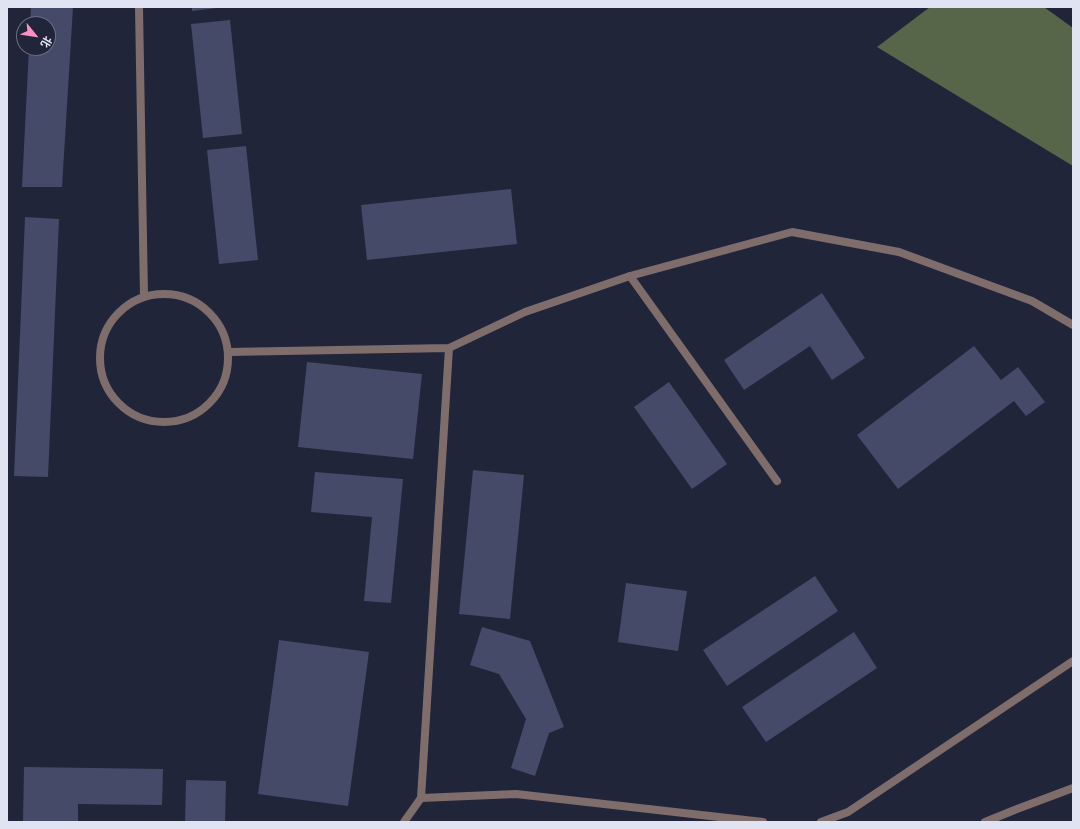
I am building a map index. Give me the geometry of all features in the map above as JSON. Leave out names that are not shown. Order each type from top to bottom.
[{"type":"street","points":[[139,7],[144,296]]},
{"type":"street","points":[[228,352],[449,348],[525,312],[630,276],[792,232],[899,252],[1032,301],[1073,325]]},
{"type":"street","points":[[630,276],[777,481]]},
{"type":"street","points":[[172,294],[186,297],[199,304],[210,313],[219,324],[225,338],[228,352],[228,366],[221,387],[208,404],[197,413],[184,419],[170,422],[155,422],[128,412],[117,402],[102,378],[100,349],[110,322],[119,311],[131,302],[144,296],[172,294]]},
{"type":"street","points":[[404,822],[421,798],[449,348]]},
{"type":"street","points":[[821,822],[848,812],[1073,660]]},
{"type":"street","points":[[986,822],[1073,788]]},
{"type":"street","points":[[421,798],[516,794],[763,822]]},
{"type":"green space","points":[[930,7],[1044,7],[1073,28],[1073,166],[877,47]]},
{"type":"building","points":[[31,7],[73,7],[62,187],[22,187],[29,56],[56,56],[56,16],[30,16]]},
{"type":"building","points":[[192,7],[217,7],[217,8],[192,11]]},
{"type":"building","points":[[230,20],[242,134],[203,138],[191,24]]},
{"type":"building","points":[[246,146],[258,260],[219,264],[207,150]]},
{"type":"building","points":[[511,189],[517,244],[367,260],[361,205]]},
{"type":"building","points":[[25,217],[59,219],[48,477],[14,476]]},
{"type":"building","points":[[822,293],[865,358],[832,380],[810,346],[744,390],[724,360]]},
{"type":"building","points":[[974,346],[1001,380],[1018,367],[1045,402],[1026,416],[1014,401],[898,489],[857,435]]},
{"type":"building","points":[[307,362],[422,374],[413,459],[298,447]]},
{"type":"building","points":[[669,382],[727,464],[692,489],[634,407]]},
{"type":"building","points":[[473,470],[524,475],[510,619],[459,614]]},
{"type":"building","points":[[315,472],[403,479],[391,603],[364,601],[372,517],[311,512]]},
{"type":"building","points":[[815,576],[838,611],[727,686],[703,650]]},
{"type":"building","points":[[626,583],[687,591],[678,651],[618,642]]},
{"type":"building","points":[[482,627],[530,641],[564,727],[549,733],[535,776],[511,768],[526,719],[499,674],[470,665]]},
{"type":"building","points":[[854,632],[877,668],[766,742],[742,707]]},
{"type":"building","points":[[279,640],[369,652],[348,806],[258,794]]},
{"type":"building","points":[[24,767],[163,769],[162,805],[78,804],[78,822],[23,822]]},
{"type":"building","points":[[186,780],[226,781],[225,822],[185,822]]}]
